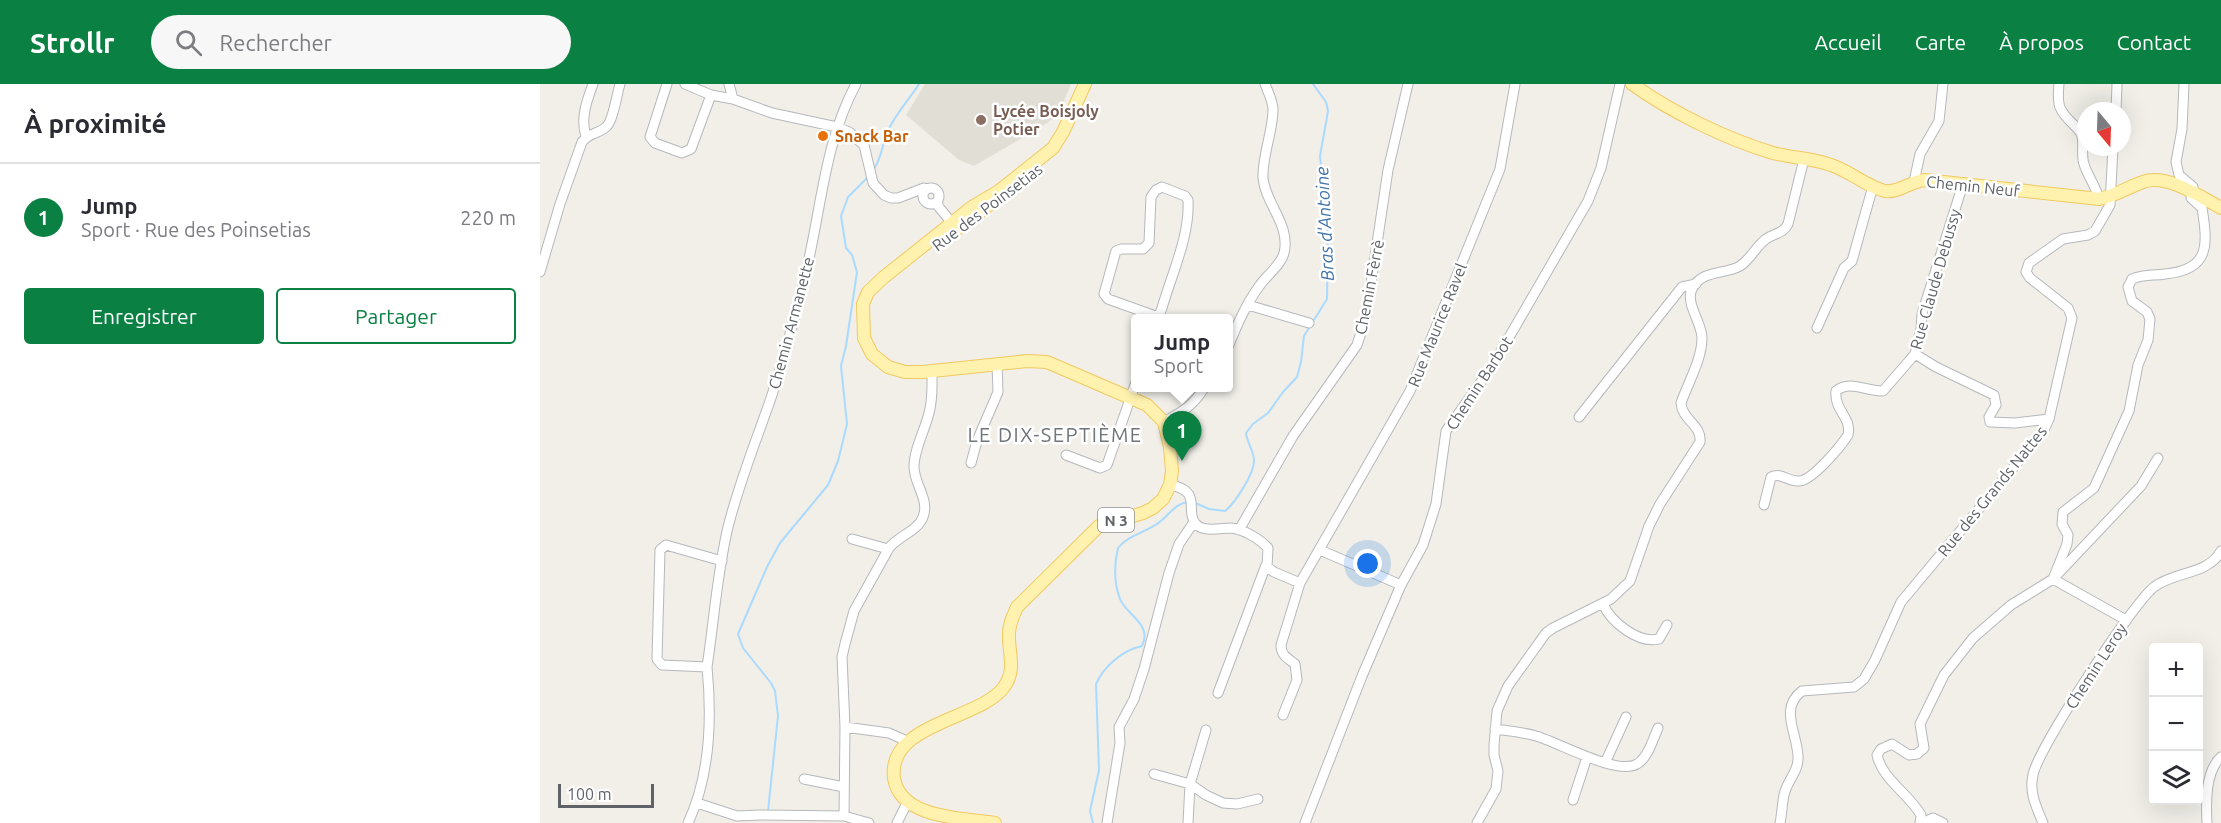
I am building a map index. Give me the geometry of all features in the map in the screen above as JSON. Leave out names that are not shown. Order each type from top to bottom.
[{"type":"main road","name":"Rue des Poinsetias","points":[[1085,84],[1064,132],[1053,148],[999,190],[954,220],[932,243],[868,292],[863,315],[864,338],[879,361],[888,367],[905,372],[1027,361],[1047,362],[1147,405],[1164,422]]},
{"type":"main road","name":"Rue des Poinsetias","points":[[954,220],[1054,155],[1070,134],[1090,84]]},
{"type":"main road","name":"Chemin Neuf","points":[[1632,84],[1671,108],[1724,134],[1774,153],[1833,165],[1873,186],[1889,191],[1925,180],[2105,197],[2150,179],[2162,180],[2221,208]]},
{"type":"main road","points":[[932,243],[942,225],[954,220]]},
{"type":"main road","points":[[1164,422],[1172,456],[1170,485]]},
{"type":"main road","name":"N 3","points":[[907,803],[898,790],[894,771],[897,758],[909,742],[925,731],[997,695],[1009,678],[1012,656],[1009,635],[1011,621],[1017,607],[1099,526],[1153,508],[1163,499],[1170,485]]},
{"type":"main road","points":[[907,803],[921,810],[995,823]]},
{"type":"street","points":[[586,136],[585,112],[593,84]]},
{"type":"street","points":[[540,272],[560,204],[582,142],[586,136],[602,130],[609,124],[621,84]]},
{"type":"street","points":[[667,84],[650,137],[655,143],[682,153],[691,149],[711,95]]},
{"type":"street","points":[[685,84],[711,95],[733,99],[784,117],[837,127],[856,136],[864,145],[873,183],[880,192],[891,198],[926,193],[930,203],[938,202],[954,220]]},
{"type":"street","points":[[729,84],[733,99]]},
{"type":"street","name":"Chemin Armanette","points":[[688,823],[697,802],[706,758],[709,689],[707,667],[727,530],[771,397],[806,276],[837,127],[856,84]]},
{"type":"street","points":[[1233,333],[1259,286],[1282,259],[1285,246],[1280,219],[1267,194],[1263,179],[1273,112],[1271,97],[1264,84]]},
{"type":"street","name":"Chemin Fèrrè","points":[[1239,530],[1293,436],[1361,336],[1366,317],[1388,170],[1408,84]]},
{"type":"street","name":"Rue Maurice Ravel","points":[[1283,715],[1297,680],[1295,664],[1281,652],[1281,645],[1300,583],[1410,391],[1500,170],[1515,84]]},
{"type":"street","name":"Chemin Barbot","points":[[1305,823],[1362,676],[1401,585],[1423,545],[1436,504],[1446,431],[1493,365],[1588,201],[1601,168],[1620,84]]},
{"type":"street","points":[[1914,182],[1920,154],[1939,121],[1943,84]]},
{"type":"street","points":[[2059,84],[2057,99],[2060,110],[2079,130],[2082,136],[2086,172],[2097,190],[2105,197]]},
{"type":"street","points":[[2116,102],[2117,84]]},
{"type":"street","points":[[2053,579],[2067,544],[2067,535],[2062,524],[2063,512],[2094,488],[2101,474],[2129,411],[2138,365],[2148,340],[2150,319],[2147,312],[2132,301],[2128,287],[2132,279],[2142,275],[2167,274],[2196,266],[2201,260],[2205,243],[2202,208],[2191,198],[2193,187],[2178,175],[2176,162],[2182,129],[2184,84]]},
{"type":"street","name":"Rue des Grands Nattes","points":[[1780,823],[1784,793],[1798,764],[1798,748],[1789,710],[1797,695],[1802,691],[1854,687],[1864,679],[1901,602],[2043,432],[2049,419],[2072,318],[2068,308],[2030,278],[2026,272],[2029,263],[2063,239],[2088,235],[2095,231],[2110,205],[2105,197],[2112,156]]},
{"type":"street","points":[[1478,823],[1496,789],[1498,771],[1494,755],[1497,711],[1508,686],[1546,633],[1603,604],[1617,595],[1630,581],[1660,504],[1700,442],[1701,435],[1685,417],[1681,403],[1702,346],[1702,332],[1691,297],[1692,290],[1702,278],[1741,265],[1767,238],[1784,230],[1788,224],[1804,159]]},
{"type":"street","name":"Rue Claude Debussy","points":[[1764,505],[1771,477],[1780,475],[1799,482],[1808,479],[1848,435],[1849,425],[1837,405],[1836,391],[1845,386],[1851,386],[1883,391],[1915,354],[1922,329],[1922,314],[1963,184]]},
{"type":"street","points":[[1817,328],[1844,268],[1852,261],[1873,186]]},
{"type":"street","points":[[1147,314],[1108,299],[1104,294],[1116,251],[1143,249],[1149,243],[1151,197],[1156,190],[1162,187],[1185,196],[1188,200],[1189,211],[1159,314]]},
{"type":"street","points":[[1579,417],[1682,287],[1696,284]]},
{"type":"street","points":[[1248,305],[1309,323]]},
{"type":"street","points":[[1915,354],[1936,367],[1994,395],[1996,405],[1989,417],[1990,422],[2015,423],[2049,419]]},
{"type":"street","points":[[971,463],[977,441],[998,392],[997,364]]},
{"type":"street","points":[[844,816],[845,727],[842,663],[845,644],[854,611],[888,549],[897,539],[920,523],[924,517],[924,502],[916,481],[914,464],[930,412],[932,371]]},
{"type":"street","points":[[1066,455],[1100,468],[1107,465],[1132,392]]},
{"type":"street","points":[[1164,422],[1185,411],[1201,392]]},
{"type":"street","points":[[1943,823],[1934,818],[1921,823],[1922,814],[1879,766],[1877,755],[1881,748],[1892,744],[1909,755],[1917,754],[1924,748],[1920,724],[1944,675],[1973,639],[2011,605],[2053,579],[2141,486],[2158,458]]},
{"type":"street","points":[[1107,823],[1120,743],[1119,727],[1134,699],[1144,669],[1179,544],[1194,522],[1189,495],[1184,489],[1170,485]]},
{"type":"street","points":[[1194,522],[1203,528],[1239,530],[1268,548],[1266,565],[1218,693]]},
{"type":"street","points":[[852,539],[888,549]]},
{"type":"street","points":[[707,667],[662,665],[657,659],[660,550],[666,545],[722,561]]},
{"type":"street","points":[[1320,550],[1401,585]]},
{"type":"street","name":"Chemin Leroy","points":[[2043,823],[2032,793],[2032,777],[2038,759],[2126,620],[2152,588],[2172,578],[2208,566],[2217,559],[2221,551]]},
{"type":"street","points":[[1266,565],[1274,572],[1300,583]]},
{"type":"street","points":[[2053,579],[2126,620]]},
{"type":"street","points":[[1603,604],[1607,613],[1617,623],[1648,640],[1659,639],[1666,625]]},
{"type":"street","points":[[1605,763],[1626,717]]},
{"type":"street","points":[[845,727],[889,733],[909,742]]},
{"type":"street","points":[[1495,729],[1535,735],[1587,757],[1627,767],[1638,764],[1642,760],[1658,728]]},
{"type":"street","points":[[1188,823],[1190,784],[1206,730]]},
{"type":"street","points":[[1573,800],[1587,757]]},
{"type":"street","points":[[2207,823],[2207,790],[2216,763],[2221,757]]},
{"type":"street","points":[[1154,774],[1190,784],[1223,803],[1237,804],[1258,799]]},
{"type":"street","points":[[804,779],[844,787]]},
{"type":"street","points":[[697,802],[737,816],[844,816],[869,823]]},
{"type":"street","points":[[897,823],[907,803]]},
{"type":"shaded area","name":"Lycée Boisjoly Potier","points":[[925,84],[1071,84],[1058,115],[974,166],[959,160],[906,115]]},
{"type":"waterway","points":[[874,169],[890,126],[919,84]]},
{"type":"waterway","name":"Bras d'Antoine","points":[[1193,502],[1209,509],[1225,511],[1239,495],[1251,473],[1254,461],[1246,433],[1253,424],[1268,413],[1297,377],[1304,336],[1327,299],[1328,234],[1320,156],[1328,111],[1326,102],[1313,84]]},
{"type":"waterway","points":[[768,811],[778,716],[775,691],[743,648],[738,634],[780,543],[828,485],[838,461],[847,424],[841,366],[857,272],[852,255],[846,248],[841,216],[848,197],[869,176]]},
{"type":"waterway","name":"Bras d'Antoine","points":[[1093,823],[1090,811],[1099,770],[1096,684],[1109,665],[1121,655],[1142,646],[1144,638],[1141,626],[1123,605],[1118,593],[1115,574],[1118,548],[1128,539],[1157,524],[1177,506],[1188,502]]},
{"type":"place","name":"Lycée Boisjoly Potier","points":[[981,120]]},
{"type":"place","name":"Snack Bar","points":[[823,136]]},
{"type":"place","name":"Jump","points":[[1182,461]]},
{"type":"district","name":"LE DIX-SEPTIÈME","points":[[1055,434]]}]
